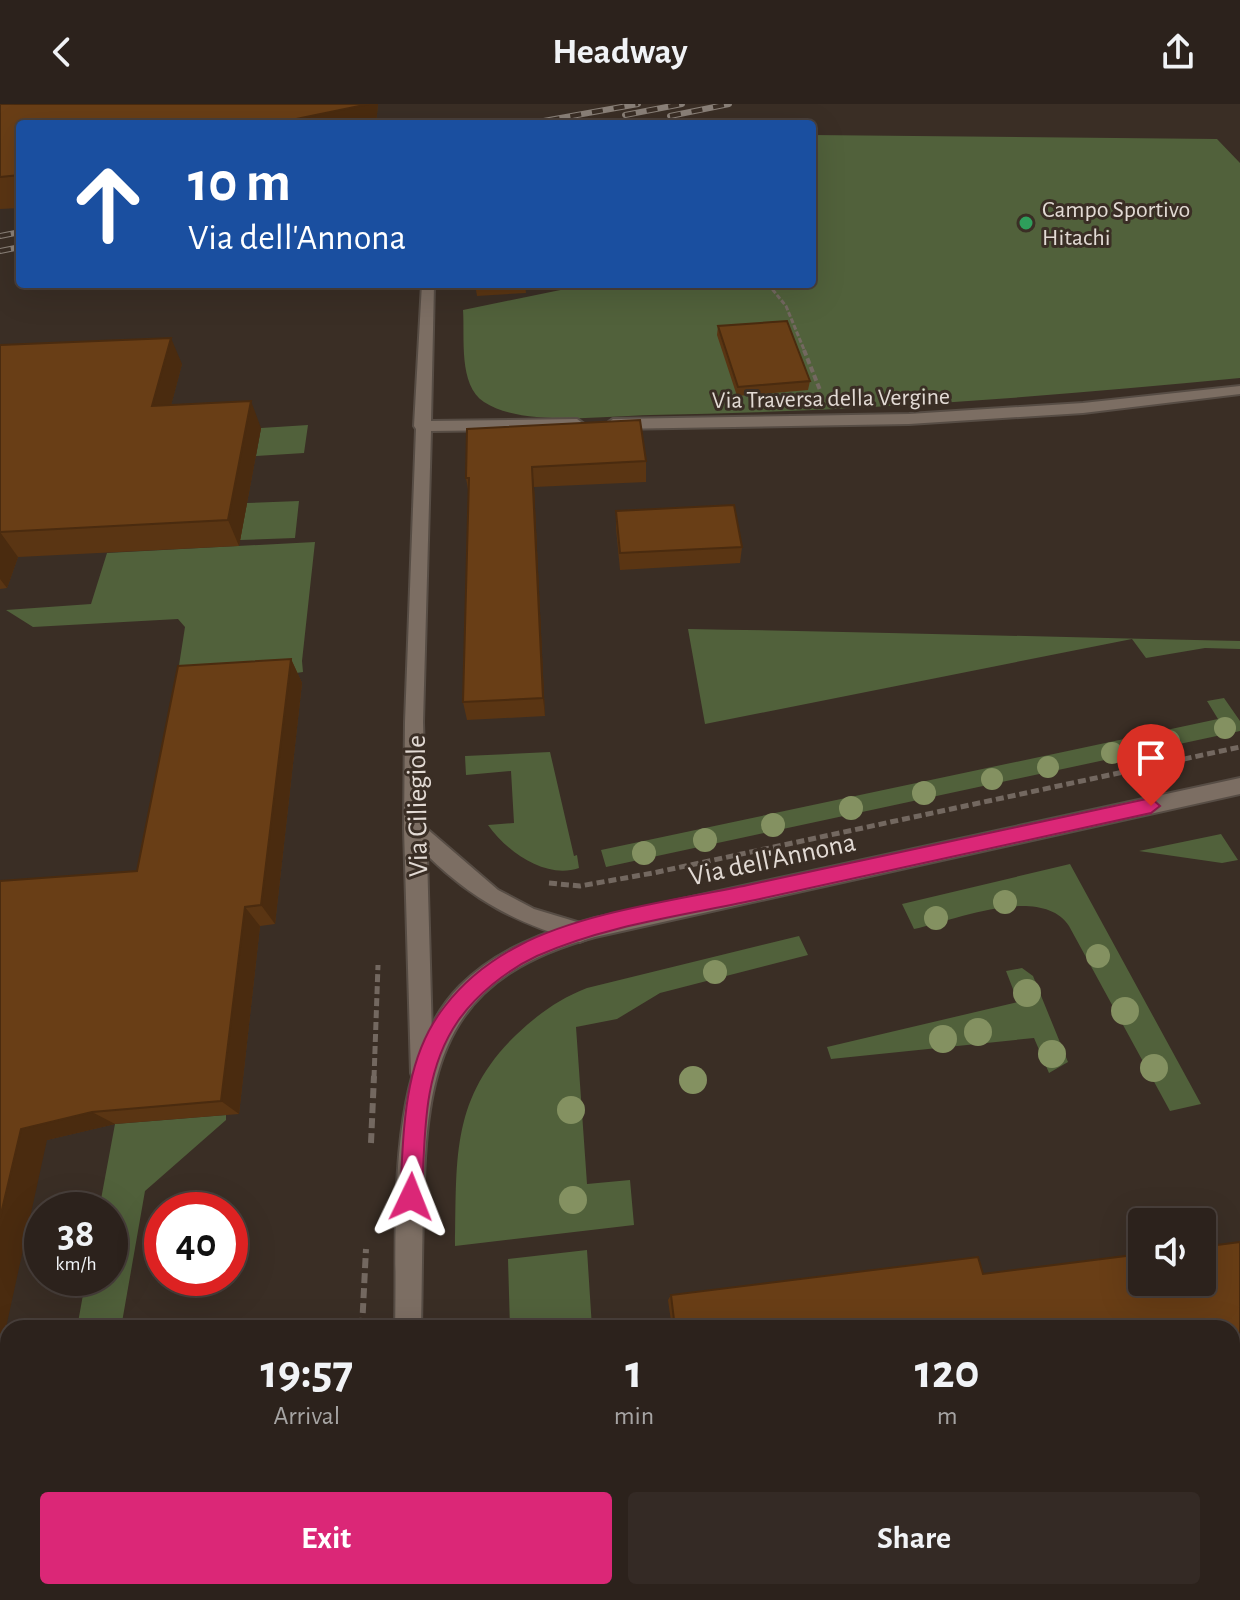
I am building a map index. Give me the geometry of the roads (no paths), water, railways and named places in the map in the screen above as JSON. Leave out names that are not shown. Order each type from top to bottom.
[{"type":"street","name":"Via Ciliegiole","points":[[408,1320],[412,1148],[422,1073],[414,829],[421,426],[428,288]]},
{"type":"street","name":"Via Traversa della Vergine","points":[[421,426],[850,422],[995,415],[1240,390]]},
{"type":"street","name":"Via dell'Annona","points":[[422,1073],[451,1014],[481,983],[528,951],[580,932],[828,874],[1240,786]]},
{"type":"street","points":[[414,829],[464,878],[484,893],[523,915],[580,932]]},
{"type":"railway","points":[[549,120],[638,104]]},
{"type":"railway","points":[[625,115],[682,104]]},
{"type":"railway","points":[[670,116],[729,104]]},
{"type":"railway","points":[[0,236],[16,233]]},
{"type":"railway","points":[[0,251],[16,248]]},
{"type":"place","name":"Campo Sportivo Hitachi","points":[[1026,223]]}]
